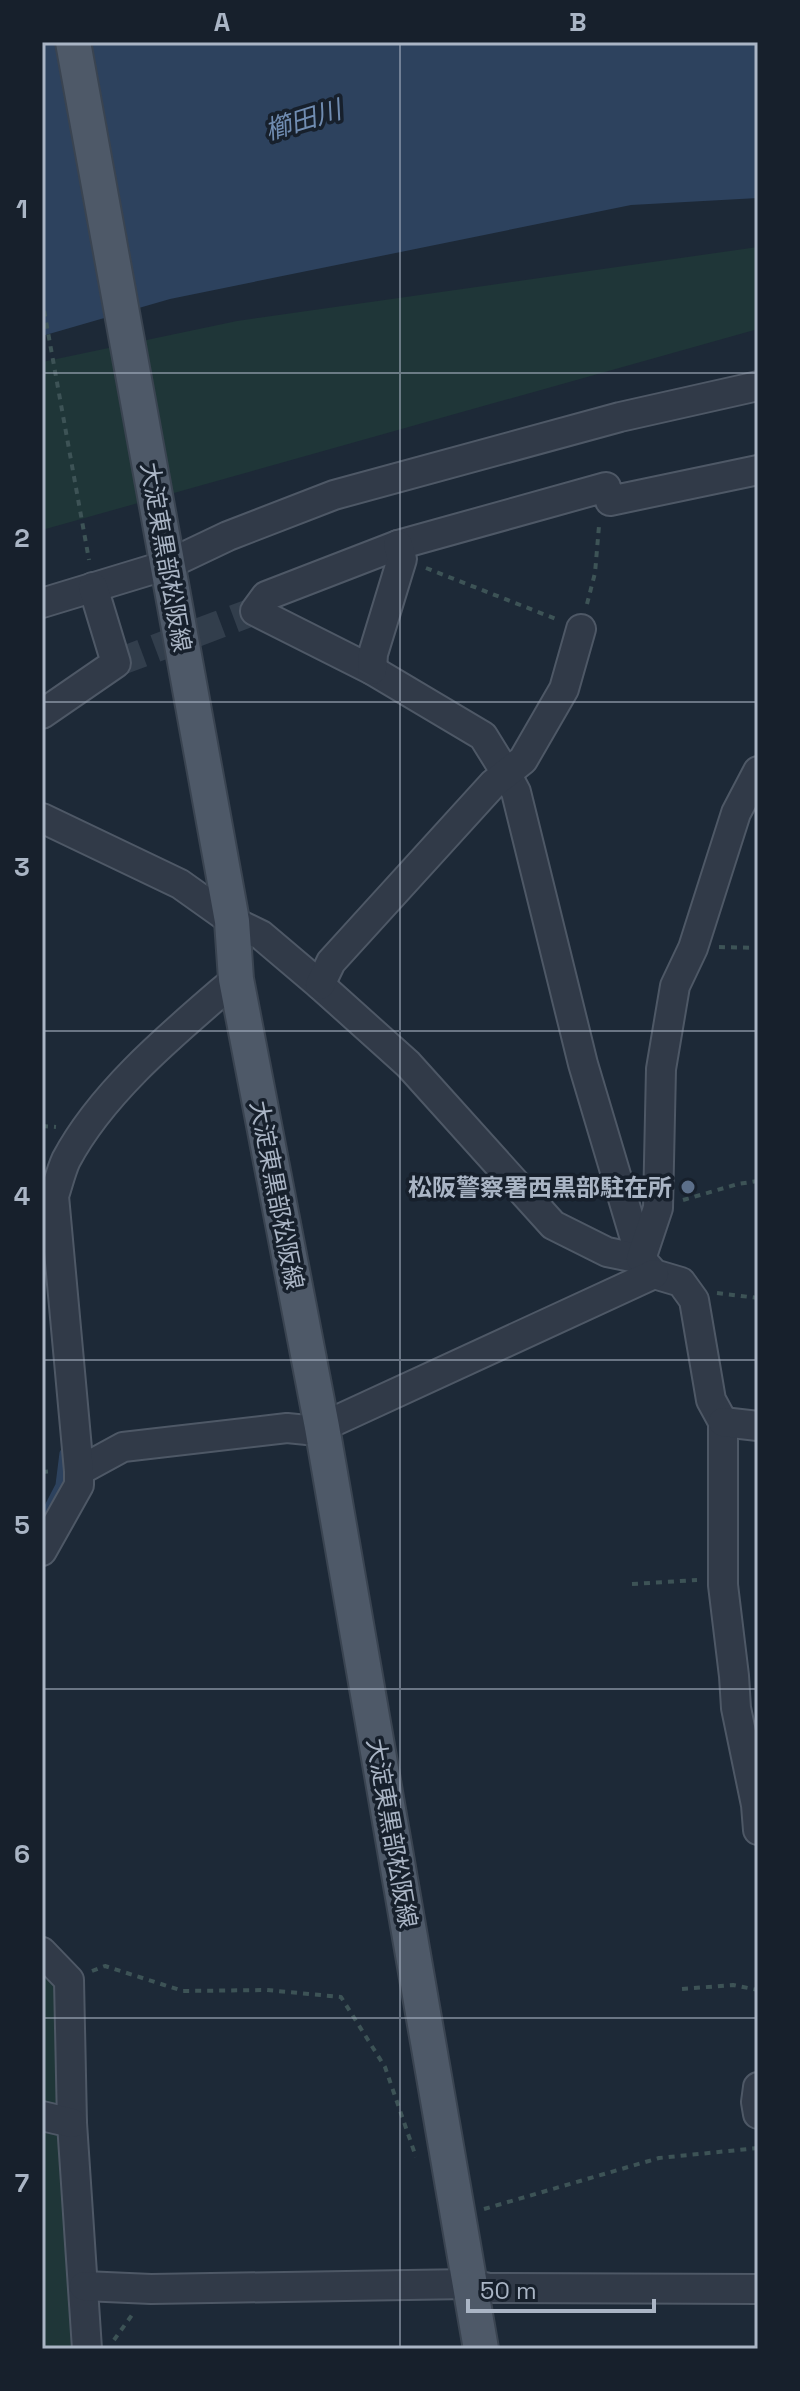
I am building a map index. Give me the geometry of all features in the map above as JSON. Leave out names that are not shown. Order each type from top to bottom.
[{"type":"main road","name":"大淀東黒部松阪線","points":[[73,42],[232,921],[236,979],[320,1417],[481,2349]]},
{"type":"street","points":[[42,603],[92,579],[228,536],[334,495],[620,417],[758,386]]},
{"type":"street","points":[[648,1266],[583,1064],[516,792],[506,773],[483,736],[372,670],[255,611],[266,596],[606,487],[610,501],[758,470]]},
{"type":"street","points":[[372,670],[373,654],[400,552]]},
{"type":"street","points":[[42,714],[116,663],[92,579]]},
{"type":"street","points":[[320,985],[331,962],[493,784],[523,760],[564,689],[581,629]]},
{"type":"street","points":[[648,1266],[658,1208],[661,1069],[675,986],[693,948],[736,813],[758,771]]},
{"type":"street","points":[[42,818],[180,884],[232,921],[261,935],[408,1064],[553,1225],[607,1252],[648,1266],[681,1282],[694,1300],[711,1400],[723,1422],[723,1585],[746,1676],[736,1708],[756,1805],[758,1830]]},
{"type":"street","points":[[42,1551],[79,1485],[54,1196],[65,1163],[86,1127],[163,1042],[236,979]]},
{"type":"street","points":[[79,1471],[123,1447],[287,1428],[307,1430],[320,1417],[648,1266]]},
{"type":"street","points":[[723,1422],[758,1426]]},
{"type":"street","points":[[42,1952],[69,1980],[72,2123],[87,2349]]},
{"type":"street","points":[[758,2087],[758,2114]]},
{"type":"street","points":[[42,2116],[72,2123]]},
{"type":"street","points":[[84,2286],[151,2289],[469,2284],[489,2288],[758,2289]]},
{"type":"path","points":[[42,299],[92,579]]},
{"type":"path","points":[[400,552],[581,629],[595,573],[600,513],[610,501]]},
{"type":"path","points":[[693,948],[758,948]]},
{"type":"path","points":[[658,1208],[758,1181]]},
{"type":"path","points":[[42,1472],[50,1471]]},
{"type":"path","points":[[632,1584],[699,1580],[723,1585]]},
{"type":"path","points":[[682,1989],[733,1985],[758,1990]]},
{"type":"path","points":[[108,2349],[151,2289]]},
{"type":"green space","points":[[758,247],[758,329],[42,530],[42,362],[237,321]]},
{"type":"green space","points":[[42,1971],[55,1984],[75,2349],[42,2349]]},
{"type":"water","name":"櫛田川","points":[[758,42],[758,198],[631,205],[170,299],[42,336],[42,43]]},
{"type":"waterway","points":[[42,1518],[59,1485],[63,1453],[67,1452]]},
{"type":"tunnel","points":[[116,663],[255,611]]},
{"type":"place","name":"松阪警察署西黒部駐在所","points":[[688,1187]]}]
